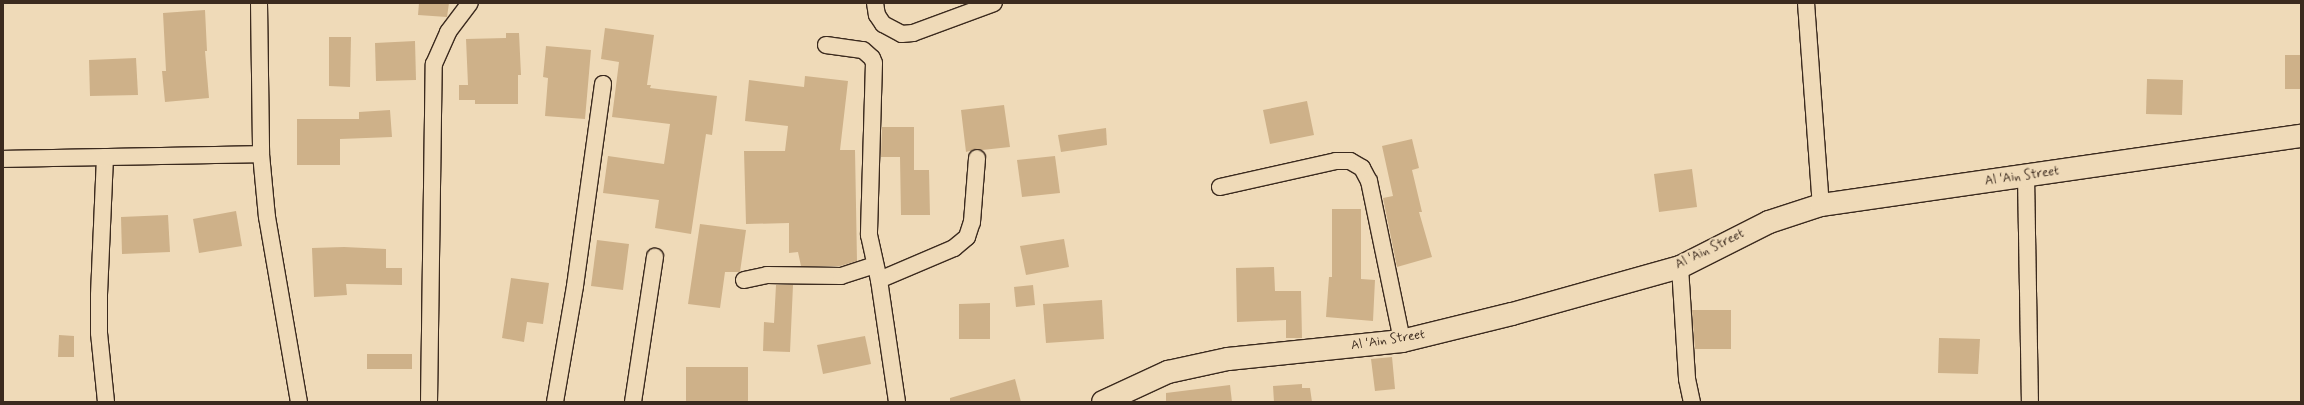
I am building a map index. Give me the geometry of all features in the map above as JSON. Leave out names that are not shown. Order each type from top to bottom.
[{"type":"street","points":[[259,3],[261,154],[270,250],[299,402]]},
{"type":"street","points":[[429,402],[434,64],[448,32],[470,3]]},
{"type":"street","points":[[875,3],[877,15],[883,24],[902,34],[913,33],[994,3]]},
{"type":"street","points":[[1806,3],[1821,205]]},
{"type":"street","points":[[826,44],[863,50],[872,58],[874,63],[868,220],[897,402]]},
{"type":"street","points":[[555,402],[576,286],[603,84]]},
{"type":"street","name":"Al ‘Ain Street","points":[[1103,402],[1168,372],[1228,359],[1402,341],[1512,314],[1680,267],[1762,225],[1821,205],[2301,136]]},
{"type":"street","points":[[3,159],[261,154]]},
{"type":"street","points":[[105,157],[99,296],[99,333],[106,402]]},
{"type":"street","points":[[744,280],[767,275],[841,276],[877,273],[954,248],[967,237],[972,222],[977,158]]},
{"type":"street","points":[[1220,187],[1336,161],[1350,161],[1362,168],[1370,181],[1402,341]]},
{"type":"street","points":[[2026,176],[2030,402]]},
{"type":"street","points":[[633,402],[655,256]]},
{"type":"street","points":[[1680,267],[1687,379],[1692,402]]},
{"type":"building","points":[[419,3],[449,3],[447,17],[418,15]]},
{"type":"building","points":[[205,10],[207,51],[205,51],[209,98],[165,102],[162,71],[166,71],[163,13]]},
{"type":"building","points":[[605,28],[654,35],[647,85],[651,85],[650,88],[717,96],[712,135],[706,134],[691,234],[655,228],[659,200],[603,193],[608,156],[664,164],[670,124],[612,117],[619,62],[601,59]]},
{"type":"building","points":[[506,33],[519,33],[521,75],[518,75],[518,104],[475,104],[475,100],[459,100],[459,85],[468,85],[466,39],[506,38]]},
{"type":"building","points":[[329,37],[351,37],[350,87],[329,86]]},
{"type":"building","points":[[415,41],[416,80],[376,81],[375,43]]},
{"type":"building","points":[[546,46],[591,50],[585,119],[545,116],[548,78],[543,77]]},
{"type":"building","points":[[2285,55],[2301,55],[2301,89],[2285,89]]},
{"type":"building","points":[[136,58],[138,95],[90,96],[89,60]]},
{"type":"building","points":[[805,76],[848,81],[840,150],[855,150],[857,261],[840,266],[801,266],[798,252],[789,253],[789,223],[746,224],[744,151],[785,151],[788,126],[745,121],[749,80],[804,87]]},
{"type":"building","points":[[2147,79],[2183,80],[2182,115],[2146,114]]},
{"type":"building","points":[[1307,101],[1314,135],[1270,144],[1263,110]]},
{"type":"building","points":[[1004,105],[1010,147],[982,150],[977,149],[966,152],[961,110]]},
{"type":"building","points":[[390,110],[392,137],[340,139],[340,165],[297,165],[297,119],[359,119],[359,112]]},
{"type":"building","points":[[882,127],[914,127],[914,170],[929,170],[930,215],[901,215],[900,157],[881,157]]},
{"type":"building","points":[[1106,128],[1107,145],[1061,152],[1058,135]]},
{"type":"building","points":[[1412,139],[1419,168],[1412,170],[1422,212],[1419,212],[1432,257],[1397,267],[1383,198],[1393,196],[1382,146]]},
{"type":"building","points":[[1055,156],[1060,193],[1022,197],[1017,160]]},
{"type":"building","points":[[1692,169],[1697,207],[1659,212],[1654,174]]},
{"type":"building","points":[[1332,209],[1361,209],[1361,279],[1375,280],[1373,321],[1326,317],[1329,277],[1332,277]]},
{"type":"building","points":[[236,211],[242,246],[199,253],[193,219]]},
{"type":"building","points":[[168,215],[170,252],[122,254],[121,217]]},
{"type":"building","points":[[700,224],[746,230],[740,272],[725,272],[720,308],[688,304]]},
{"type":"building","points":[[1064,239],[1069,267],[1026,275],[1020,246]]},
{"type":"building","points":[[597,240],[629,244],[623,290],[591,286]]},
{"type":"building","points":[[344,247],[386,249],[386,268],[402,268],[402,285],[346,284],[347,295],[314,297],[312,248]]},
{"type":"building","points":[[1274,267],[1275,291],[1301,291],[1302,338],[1286,338],[1286,320],[1237,322],[1236,268]]},
{"type":"building","points":[[511,278],[549,283],[543,324],[527,322],[524,342],[502,338]]},
{"type":"building","points":[[776,285],[793,285],[790,352],[763,351],[764,322],[774,323]]},
{"type":"building","points":[[1033,285],[1035,305],[1016,307],[1014,287]]},
{"type":"building","points":[[1102,300],[1104,339],[1046,343],[1043,304]]},
{"type":"building","points":[[990,303],[990,339],[959,339],[959,304]]},
{"type":"building","points":[[1692,310],[1731,310],[1731,349],[1695,349]]},
{"type":"building","points":[[59,335],[74,336],[74,357],[58,357]]},
{"type":"building","points":[[865,336],[871,364],[823,374],[817,345]]},
{"type":"building","points":[[1939,338],[1980,339],[1978,374],[1938,373]]},
{"type":"building","points":[[367,354],[412,354],[412,369],[367,369]]},
{"type":"building","points":[[1392,357],[1395,389],[1375,391],[1371,359]]},
{"type":"building","points":[[686,367],[748,367],[748,402],[686,402]]},
{"type":"building","points":[[1015,379],[1021,402],[950,402],[950,398]]},
{"type":"building","points":[[1302,384],[1302,388],[1310,388],[1312,402],[1274,402],[1273,386]]},
{"type":"building","points":[[1230,385],[1232,402],[1166,402],[1166,393]]}]
